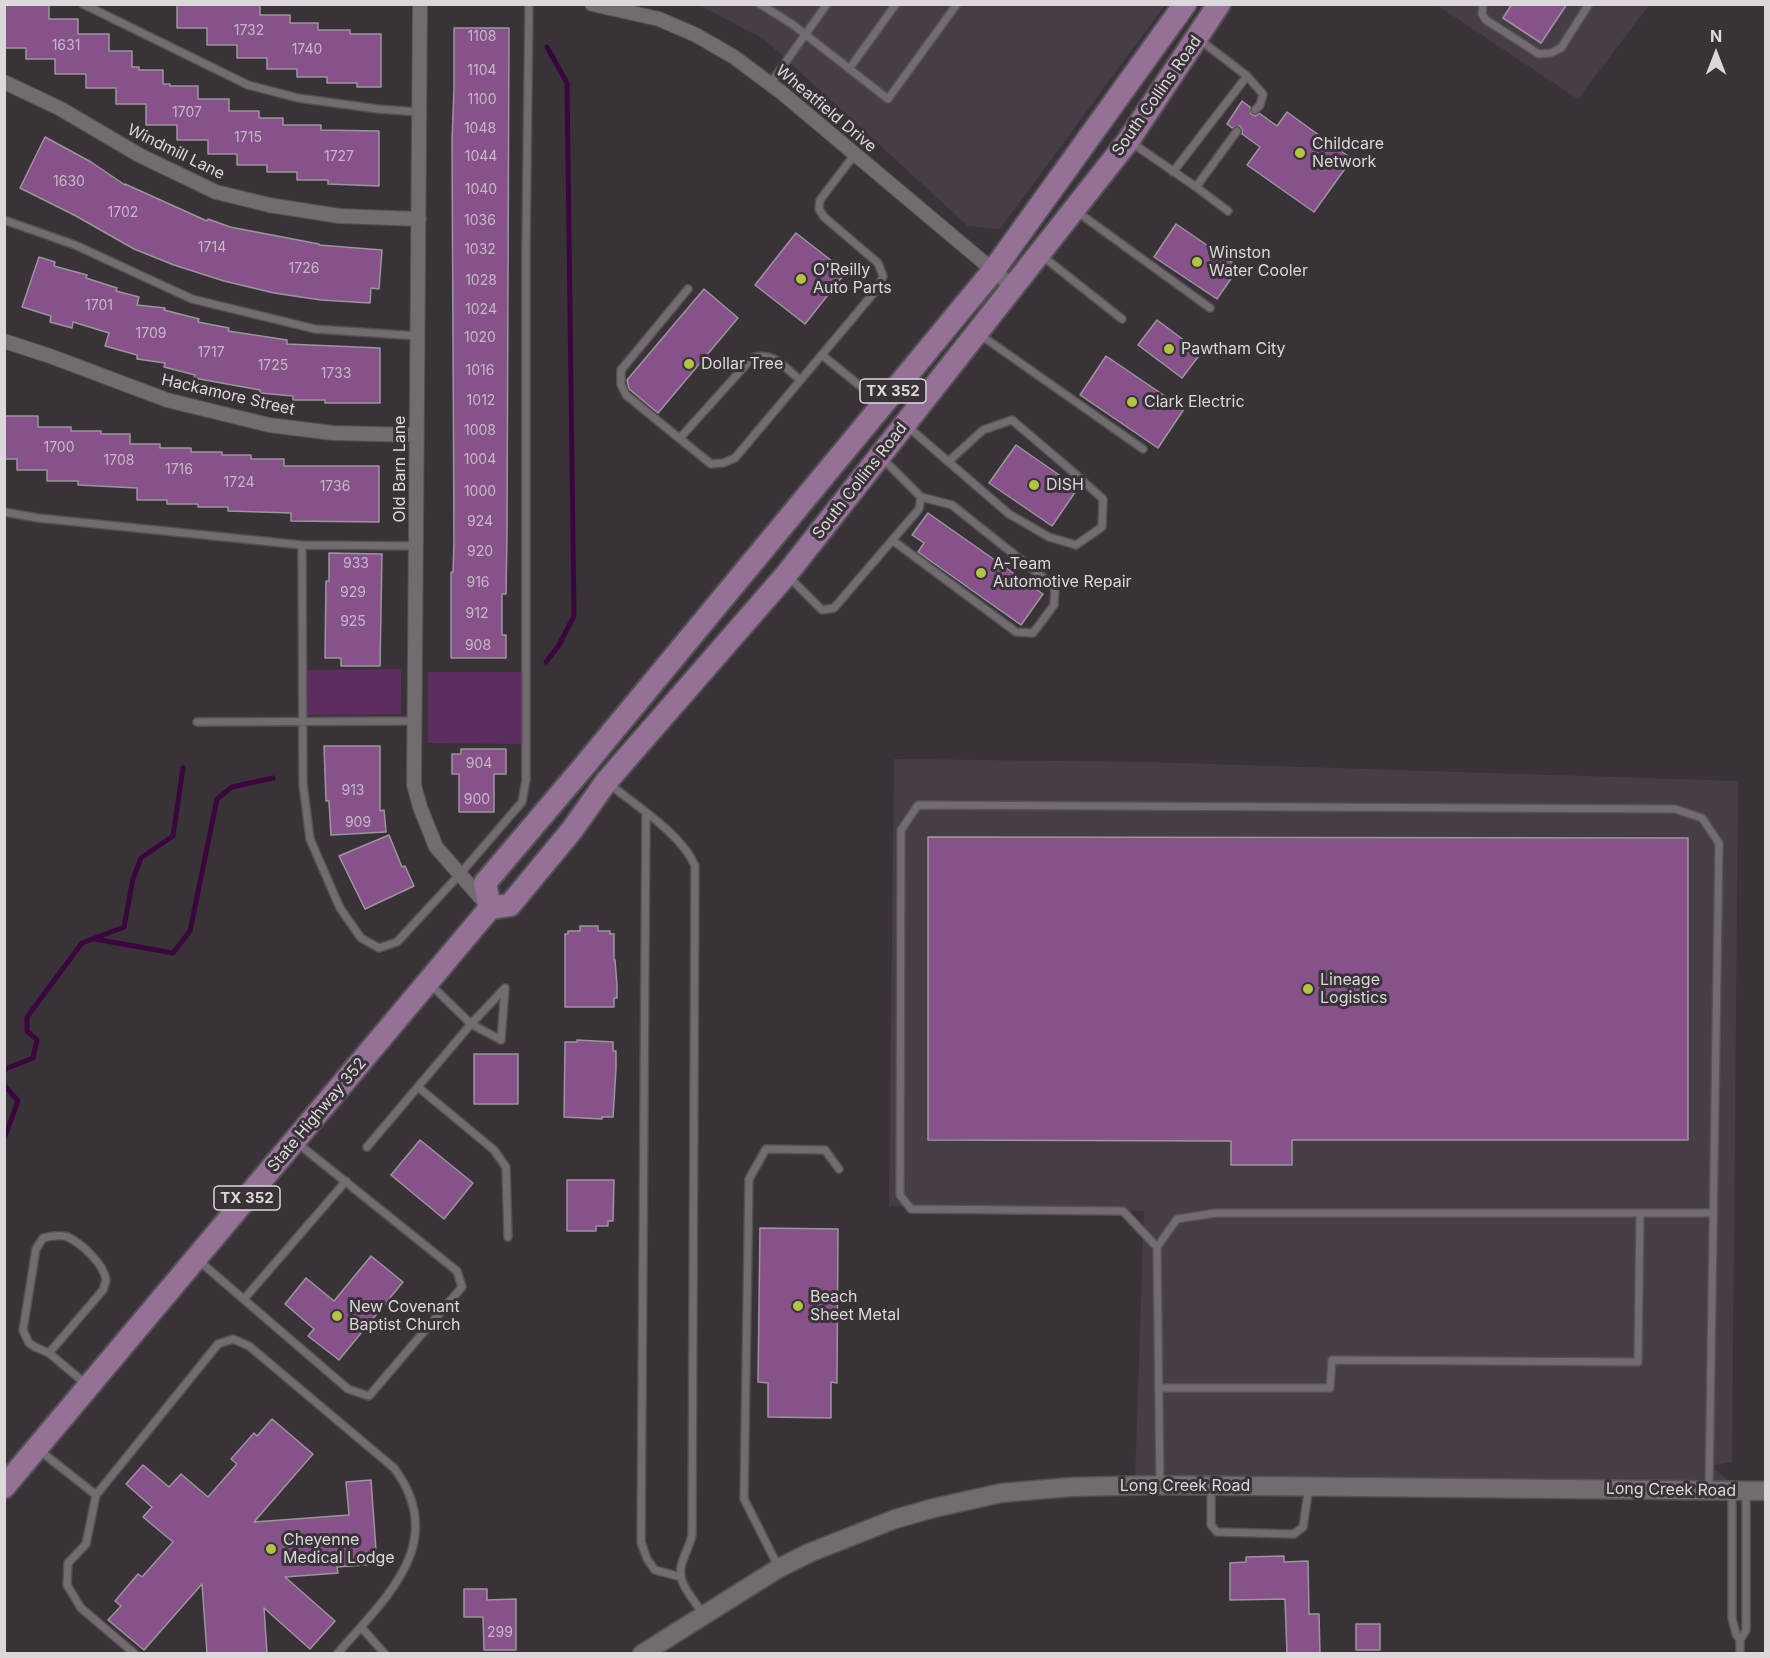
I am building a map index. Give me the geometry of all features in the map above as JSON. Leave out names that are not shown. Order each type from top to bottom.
[{"type":"main road","name":"South Collins Road","points":[[585,765],[993,271],[1185,4]]},
{"type":"main road","name":"South Collins Road","points":[[599,791],[786,575],[1074,210],[1128,141],[1219,4]]},
{"type":"main road","points":[[585,765],[599,791]]},
{"type":"main road","name":"TX 352","points":[[490,908],[485,883],[585,765]]},
{"type":"main road","name":"State Highway 352","points":[[4,1487],[490,908],[510,905],[572,830],[599,791]]},
{"type":"street","name":"Old Barn Lane","points":[[420,4],[414,785],[436,847],[490,908]]},
{"type":"street","name":"Wheatfield Drive","points":[[592,4],[659,19],[696,35],[734,57],[855,154],[1013,287]]},
{"type":"street","name":"Windmill Lane","points":[[4,82],[59,108],[141,156],[216,192],[269,205],[339,216],[418,219]]},
{"type":"street","name":"Hackamore Street","points":[[4,341],[167,400],[269,425],[333,433],[417,435]]},
{"type":"street","name":"Long Creek Road","points":[[642,1653],[779,1568],[809,1552],[895,1519],[967,1499],[1036,1489],[1212,1485],[1766,1491]]},
{"type":"lane","points":[[83,4],[248,85],[298,98],[378,109],[420,112]]},
{"type":"lane","points":[[302,545],[303,784],[310,839],[340,908],[361,938],[379,948],[397,942],[460,874],[522,802],[526,778],[526,245],[529,4]]},
{"type":"lane","points":[[760,4],[805,34],[888,99],[957,4]]},
{"type":"lane","points":[[770,84],[827,4]]},
{"type":"lane","points":[[849,69],[896,4]]},
{"type":"lane","points":[[1483,4],[1482,14],[1486,20],[1539,54],[1551,53],[1561,48],[1589,4]]},
{"type":"lane","points":[[1197,38],[1246,76],[1263,94],[1260,105],[1255,110]]},
{"type":"lane","points":[[1173,172],[1246,76]]},
{"type":"lane","points":[[1196,187],[1238,131]]},
{"type":"lane","points":[[1128,141],[1228,211]]},
{"type":"lane","points":[[688,289],[621,370],[621,384],[626,395],[711,464],[723,463],[735,458],[878,288],[883,276],[878,263],[824,217],[819,209],[820,200],[855,154]]},
{"type":"lane","points":[[1074,210],[1210,308]]},
{"type":"lane","points":[[4,220],[75,245],[192,299],[315,329],[418,336]]},
{"type":"lane","points":[[1039,253],[1122,319]]},
{"type":"lane","points":[[977,332],[1143,449]]},
{"type":"lane","points":[[680,438],[752,358],[761,355],[770,356],[800,380]]},
{"type":"lane","points":[[822,355],[882,404]]},
{"type":"lane","points":[[905,424],[948,462],[1009,514],[1049,537],[1076,545],[1102,527],[1103,500],[1012,420],[983,430],[948,462]]},
{"type":"lane","points":[[880,456],[921,497],[952,506],[1055,587],[1054,605],[1033,633],[1016,632],[892,540]]},
{"type":"lane","points":[[786,575],[822,610],[834,608],[919,509],[921,497]]},
{"type":"lane","points":[[4,512],[61,521],[302,545],[416,546]]},
{"type":"lane","points":[[197,722],[416,721]]},
{"type":"lane","points":[[599,791],[646,814],[685,847],[695,866],[692,1535],[681,1566],[681,1577],[704,1615]]},
{"type":"lane","points":[[1157,1247],[1123,1211],[911,1209],[900,1196],[901,830],[918,805],[1675,809],[1702,818],[1719,843],[1709,1490]]},
{"type":"lane","points":[[646,814],[641,1542],[655,1570],[681,1577]]},
{"type":"lane","points":[[367,1147],[471,1024],[505,988],[501,1040],[471,1024],[428,982]]},
{"type":"lane","points":[[418,1087],[494,1150],[506,1167],[508,1237]]},
{"type":"lane","points":[[196,1258],[348,1389],[369,1396],[462,1287],[457,1271],[295,1141]]},
{"type":"lane","points":[[779,1568],[744,1499],[749,1179],[766,1149],[825,1150],[839,1169]]},
{"type":"lane","points":[[244,1299],[345,1181]]},
{"type":"lane","points":[[1160,1485],[1157,1247],[1176,1218],[1216,1213],[1713,1213]]},
{"type":"lane","points":[[1159,1388],[1330,1388],[1332,1360],[1638,1362],[1640,1213]]},
{"type":"lane","points":[[49,1353],[103,1290],[106,1280],[102,1267],[82,1248],[68,1238],[60,1236],[43,1238],[36,1249],[23,1322],[25,1337],[29,1342],[49,1353],[89,1386]]},
{"type":"lane","points":[[135,1653],[81,1608],[67,1585],[68,1563],[86,1544],[96,1496],[218,1344],[233,1339],[249,1346],[393,1468],[406,1484],[413,1502],[416,1523],[413,1548],[404,1572],[388,1595],[338,1653]]},
{"type":"lane","points":[[37,1448],[96,1496]]},
{"type":"lane","points":[[1212,1485],[1211,1524],[1217,1532],[1294,1534],[1303,1527],[1309,1486]]},
{"type":"lane","points":[[1739,1491],[1732,1618],[1740,1640]]},
{"type":"lane","points":[[1739,1491],[1746,1630],[1740,1640],[1740,1653]]},
{"type":"lane","points":[[361,1627],[385,1653]]},
{"type":"shaded area","points":[[699,5],[1165,5],[1000,229],[968,226],[764,39]]},
{"type":"shaded area","points":[[1437,5],[1649,5],[1578,99]]},
{"type":"shaded area","points":[[401,669],[401,714],[306,715],[306,670]]},
{"type":"shaded area","points":[[428,672],[523,672],[523,744],[428,743]]},
{"type":"shaded area","points":[[894,759],[1148,762],[1738,781],[1732,1462],[1710,1466],[1731,1482],[1135,1482],[1144,1211],[889,1206]]},
{"type":"building","points":[[4,4],[49,5],[49,19],[78,19],[78,34],[109,34],[109,51],[132,51],[132,67],[139,67],[139,70],[163,70],[163,84],[198,86],[198,99],[229,99],[229,111],[259,111],[259,118],[283,118],[283,125],[321,125],[321,130],[379,131],[379,186],[328,184],[328,180],[297,180],[297,172],[267,172],[267,165],[237,165],[237,154],[208,154],[208,140],[177,140],[177,125],[146,125],[146,104],[116,104],[116,88],[86,88],[86,74],[55,74],[55,59],[26,59],[26,48],[4,48]]},
{"type":"building","points":[[177,4],[260,4],[260,15],[290,15],[290,23],[318,23],[318,30],[350,30],[350,34],[381,34],[381,87],[357,87],[357,83],[327,83],[327,77],[297,77],[297,69],[267,69],[267,58],[237,58],[237,45],[207,45],[207,28],[177,28]]},
{"type":"building","points":[[1512,4],[1567,4],[1541,43],[1503,18]]},
{"type":"building","points":[[454,28],[509,28],[507,535],[506,594],[502,594],[502,635],[506,635],[506,658],[451,658],[451,572],[453,572],[454,541],[452,140]]},
{"type":"building","name":"Childcare Network","points":[[1242,101],[1250,107],[1251,114],[1256,116],[1259,113],[1277,126],[1287,112],[1352,159],[1314,212],[1247,165],[1260,147],[1242,134],[1240,126],[1232,128],[1227,124]]},
{"type":"building","points":[[45,137],[91,162],[125,185],[207,221],[208,219],[230,227],[319,245],[382,250],[379,289],[371,288],[370,303],[321,300],[274,293],[224,281],[134,249],[20,188]]},
{"type":"building","name":"Winston Water Cooler","points":[[1176,224],[1239,267],[1217,299],[1154,257]]},
{"type":"building","name":"O'Reilly Auto Parts","points":[[796,233],[846,272],[805,324],[755,285]]},
{"type":"building","points":[[39,257],[55,262],[54,266],[87,275],[86,278],[117,288],[116,291],[139,297],[137,305],[165,308],[164,310],[199,319],[198,322],[229,328],[228,331],[287,340],[287,344],[380,348],[380,403],[325,403],[325,400],[293,400],[293,396],[260,393],[260,390],[194,378],[195,375],[164,367],[165,363],[137,359],[137,355],[105,346],[109,333],[73,322],[72,328],[50,322],[51,316],[22,307]]},
{"type":"building","points":[[704,289],[738,318],[658,413],[629,389],[627,380]]},
{"type":"building","name":"Pawtham City","points":[[1157,320],[1201,353],[1182,378],[1138,345]]},
{"type":"building","name":"Clark Electric","points":[[1106,356],[1184,409],[1158,448],[1080,395]]},
{"type":"building","points":[[4,416],[38,416],[38,427],[71,427],[71,431],[130,434],[130,444],[160,444],[160,448],[191,448],[191,452],[251,455],[251,459],[284,459],[284,466],[379,466],[379,522],[291,521],[291,513],[228,511],[228,507],[167,504],[167,500],[137,500],[137,488],[78,485],[78,481],[47,481],[47,470],[17,470],[17,459],[4,459]]},
{"type":"building","name":"DISH","points":[[1016,445],[1078,488],[1052,526],[989,483]]},
{"type":"building","name":"A-Team Automotive Repair","points":[[928,513],[1043,594],[1021,625],[918,552],[924,543],[912,535]]},
{"type":"building","points":[[329,553],[382,554],[380,666],[341,666],[341,658],[325,658],[326,581],[329,581]]},
{"type":"building","points":[[324,746],[380,746],[380,811],[384,810],[386,832],[331,835],[329,801],[326,801]]},
{"type":"building","points":[[461,749],[506,749],[506,774],[494,774],[494,812],[459,812],[459,774],[452,774],[452,754],[461,754]]},
{"type":"building","points":[[389,835],[402,867],[405,866],[414,886],[365,909],[339,856]]},
{"type":"building","name":"Lineage Logistics","points":[[928,837],[1688,838],[1688,1140],[1292,1140],[1292,1165],[1231,1165],[1231,1141],[928,1140]]},
{"type":"building","points":[[580,926],[598,926],[598,931],[610,931],[610,934],[614,934],[617,998],[614,998],[614,1007],[565,1007],[565,934],[568,934],[568,931],[580,931]]},
{"type":"building","points":[[577,1040],[613,1042],[613,1051],[616,1051],[616,1069],[613,1117],[602,1117],[602,1119],[564,1117],[565,1042],[577,1042]]},
{"type":"building","points":[[474,1054],[518,1054],[518,1104],[474,1104]]},
{"type":"building","points":[[420,1140],[473,1183],[444,1219],[391,1175]]},
{"type":"building","points":[[567,1180],[614,1180],[613,1221],[608,1221],[608,1226],[596,1226],[596,1231],[567,1231]]},
{"type":"building","name":"Beach Sheet Metal","points":[[760,1228],[838,1229],[837,1383],[831,1382],[831,1418],[768,1417],[768,1383],[758,1382]]},
{"type":"building","name":"New Covenant Baptist Church","points":[[371,1256],[403,1282],[339,1360],[308,1336],[314,1329],[285,1304],[306,1278],[334,1301]]},
{"type":"building","name":"Cheyenne Medical Lodge","points":[[272,1419],[313,1454],[254,1522],[349,1515],[346,1482],[371,1480],[377,1564],[337,1567],[338,1573],[285,1577],[335,1621],[310,1649],[264,1608],[267,1653],[207,1653],[202,1584],[144,1650],[108,1620],[121,1606],[115,1601],[138,1574],[142,1577],[173,1542],[143,1517],[152,1507],[126,1484],[143,1465],[169,1487],[181,1474],[208,1497],[237,1464],[231,1459],[254,1433],[257,1436]]},
{"type":"building","points":[[1284,1556],[1284,1562],[1308,1561],[1309,1614],[1319,1614],[1320,1653],[1287,1653],[1285,1599],[1230,1600],[1230,1563],[1246,1562],[1246,1557]]},
{"type":"building","points":[[464,1589],[487,1589],[487,1600],[516,1599],[516,1650],[484,1650],[483,1617],[464,1617]]},
{"type":"building","points":[[1356,1624],[1380,1624],[1380,1650],[1356,1650]]},
{"type":"waterway","points":[[546,662],[559,645],[574,616],[567,83],[547,47]]},
{"type":"waterway","points":[[4,1072],[5,1069],[33,1058],[37,1040],[27,1031],[27,1017],[82,943],[124,927],[133,879],[141,858],[173,836],[183,768]]},
{"type":"waterway","points":[[95,939],[173,953],[190,931],[217,799],[232,787],[273,778]]},
{"type":"waterway","points":[[4,1085],[18,1101],[4,1139]]},
{"type":"place","name":"Childcare Network","points":[[1300,153]]},
{"type":"place","name":"Winston Water Cooler","points":[[1197,262]]},
{"type":"place","name":"O'Reilly Auto Parts","points":[[801,279]]},
{"type":"place","name":"Pawtham City","points":[[1169,349]]},
{"type":"place","name":"Dollar Tree","points":[[689,364]]},
{"type":"place","name":"Clark Electric","points":[[1132,402]]},
{"type":"place","name":"DISH","points":[[1034,485]]},
{"type":"place","name":"A-Team Automotive Repair","points":[[981,573]]},
{"type":"place","name":"Lineage Logistics","points":[[1308,989]]},
{"type":"place","name":"Beach Sheet Metal","points":[[798,1306]]},
{"type":"place","name":"New Covenant Baptist Church","points":[[337,1316]]},
{"type":"place","name":"Cheyenne Medical Lodge","points":[[271,1549]]}]
